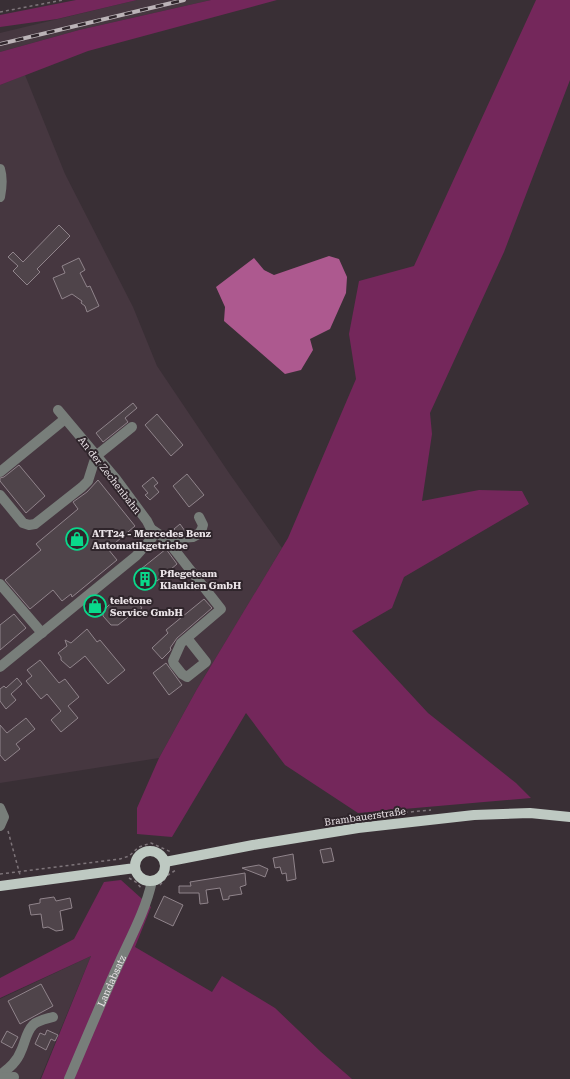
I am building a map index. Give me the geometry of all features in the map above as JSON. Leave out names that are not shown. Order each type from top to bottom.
[{"type":"main road","name":"Brambauerstraße","points":[[166,862],[358,828],[474,815],[530,813],[570,817]]},
{"type":"main road","points":[[146,851],[157,852],[166,862],[163,875],[155,884],[141,878],[135,868],[136,859],[141,853],[146,851]]},
{"type":"main road","points":[[0,886],[135,868]]},
{"type":"street","points":[[0,169],[2,182],[0,197]]},
{"type":"street","name":"An der Zechenbahn","points":[[58,410],[116,480],[151,529]]},
{"type":"street","points":[[0,472],[65,419]]},
{"type":"street","points":[[0,495],[23,523],[29,526],[35,524],[88,481],[97,457],[132,427]]},
{"type":"street","points":[[166,539],[197,536],[203,525],[199,517]]},
{"type":"street","points":[[151,529],[166,539],[221,609],[187,638]]},
{"type":"street","points":[[0,667],[136,556],[152,538],[151,529]]},
{"type":"street","points":[[0,584],[42,633]]},
{"type":"street","points":[[0,808],[4,817],[4,828]]},
{"type":"street","name":"Landabsatz","points":[[69,1079],[92,1022],[143,910],[150,891],[155,884]]},
{"type":"street","points":[[0,1076],[12,1066],[22,1051],[29,1029],[34,1024],[53,1017]]},
{"type":"street","points":[[0,1076],[14,1077]]},
{"type":"path","points":[[0,12],[63,0]]},
{"type":"path","points":[[4,828],[19,871],[21,883]]},
{"type":"path","points":[[0,874],[120,858],[129,856],[139,847],[151,843],[173,852],[177,852],[176,870],[155,884]]},
{"type":"shaded area","points":[[76,0],[137,0],[57,19],[0,27],[0,15]]},
{"type":"shaded area","points":[[137,0],[211,0],[79,30],[0,52],[0,33]]},
{"type":"shaded area","points":[[211,0],[277,0],[88,51],[0,85],[0,52],[79,30]]},
{"type":"shaded area","points":[[536,0],[570,0],[570,80],[504,252],[430,413],[432,434],[422,501],[479,490],[522,491],[529,504],[404,577],[392,608],[352,631],[428,713],[516,783],[531,798],[358,813],[285,765],[246,713],[172,837],[137,834],[137,808],[159,758],[197,689],[288,538],[356,379],[349,334],[359,281],[414,266]]},
{"type":"shaded area","points":[[25,75],[65,174],[133,307],[157,366],[229,473],[282,548],[197,689],[159,758],[0,783],[0,85]]},
{"type":"shaded area","points":[[329,256],[339,259],[347,277],[346,293],[330,329],[310,339],[313,350],[301,370],[285,374],[224,321],[225,307],[216,287],[254,258],[264,270],[274,275]]},
{"type":"shaded area","points":[[121,880],[151,907],[135,947],[212,992],[222,976],[275,1008],[352,1079],[41,1079],[91,956],[0,998],[0,978],[74,939],[104,882]]},
{"type":"shaded area","points":[[91,956],[40,1079],[0,1079],[0,999]]},
{"type":"building","points":[[59,225],[70,236],[37,269],[40,272],[27,285],[13,271],[18,266],[8,257],[13,252],[23,262]]},
{"type":"building","points":[[79,258],[85,270],[80,273],[87,287],[90,286],[99,306],[87,312],[85,306],[81,303],[82,301],[72,294],[62,299],[53,278],[65,273],[62,266]]},
{"type":"building","points":[[133,403],[137,408],[125,418],[128,422],[103,442],[96,433]]},
{"type":"building","points":[[157,414],[183,445],[171,456],[145,425]]},
{"type":"building","points":[[19,465],[45,496],[26,513],[0,481],[0,478],[4,477]]},
{"type":"building","points":[[187,474],[204,495],[189,507],[173,486]]},
{"type":"building","points":[[153,477],[158,483],[154,486],[159,492],[150,500],[145,495],[148,493],[142,486]]},
{"type":"building","points":[[98,480],[135,526],[108,549],[117,560],[72,597],[71,594],[62,601],[53,590],[30,609],[5,580],[41,550],[36,544],[78,509],[73,502],[87,492]]},
{"type":"building","points":[[180,524],[185,531],[176,532],[174,529]]},
{"type":"building","points":[[166,549],[177,564],[157,581],[155,580],[144,589],[134,578],[138,575],[136,573]]},
{"type":"building","points":[[131,598],[140,600],[139,604],[142,608],[118,625],[111,625],[103,616],[103,612],[111,603],[116,603],[121,600],[124,603]]},
{"type":"building","points":[[204,599],[212,608],[177,638],[170,648],[170,651],[162,659],[152,648],[168,633],[166,630]]},
{"type":"building","points":[[14,614],[26,628],[0,650],[0,625]]},
{"type":"building","points":[[87,629],[97,642],[100,640],[125,670],[108,684],[85,656],[70,668],[61,660],[58,653],[67,646],[65,640],[71,643]]},
{"type":"building","points":[[40,660],[59,683],[65,679],[79,697],[68,706],[78,718],[61,732],[51,720],[61,711],[47,694],[41,699],[26,681],[32,676],[27,670]]},
{"type":"building","points":[[166,663],[182,685],[169,695],[153,673]]},
{"type":"building","points":[[17,678],[22,684],[11,694],[16,700],[6,709],[0,701],[0,689],[4,686],[6,688]]},
{"type":"building","points":[[26,718],[35,729],[16,744],[20,749],[5,761],[0,755],[0,725],[7,733]]},
{"type":"building","points":[[331,848],[334,861],[323,863],[320,850]]},
{"type":"building","points":[[293,854],[296,879],[287,881],[286,873],[282,874],[280,867],[275,868],[273,858]]},
{"type":"building","points":[[259,865],[268,869],[265,877],[242,868]]},
{"type":"building","points":[[245,873],[246,885],[240,887],[242,894],[229,896],[229,899],[223,900],[220,888],[206,890],[208,903],[200,904],[199,893],[179,893],[179,886],[191,886],[190,882]]},
{"type":"building","points":[[164,896],[183,905],[173,926],[154,917]]},
{"type":"building","points":[[54,897],[56,901],[70,898],[72,908],[60,911],[63,930],[56,931],[48,927],[43,928],[41,914],[31,915],[29,905],[40,903],[40,899]]},
{"type":"building","points":[[41,984],[53,1006],[20,1024],[8,1001]]},
{"type":"building","points":[[47,1030],[58,1035],[55,1041],[51,1039],[46,1050],[35,1044],[40,1033],[45,1035]]},
{"type":"building","points":[[7,1031],[18,1037],[12,1048],[1,1042]]},
{"type":"railway","points":[[0,44],[184,0]]},
{"type":"place","name":"ATT24 - Mercedes Benz Automatikgetriebe","points":[[77,539]]},
{"type":"place","name":"Pflegeteam Klaukien GmbH","points":[[145,579]]},
{"type":"place","name":"teletone Service GmbH","points":[[95,606]]}]
